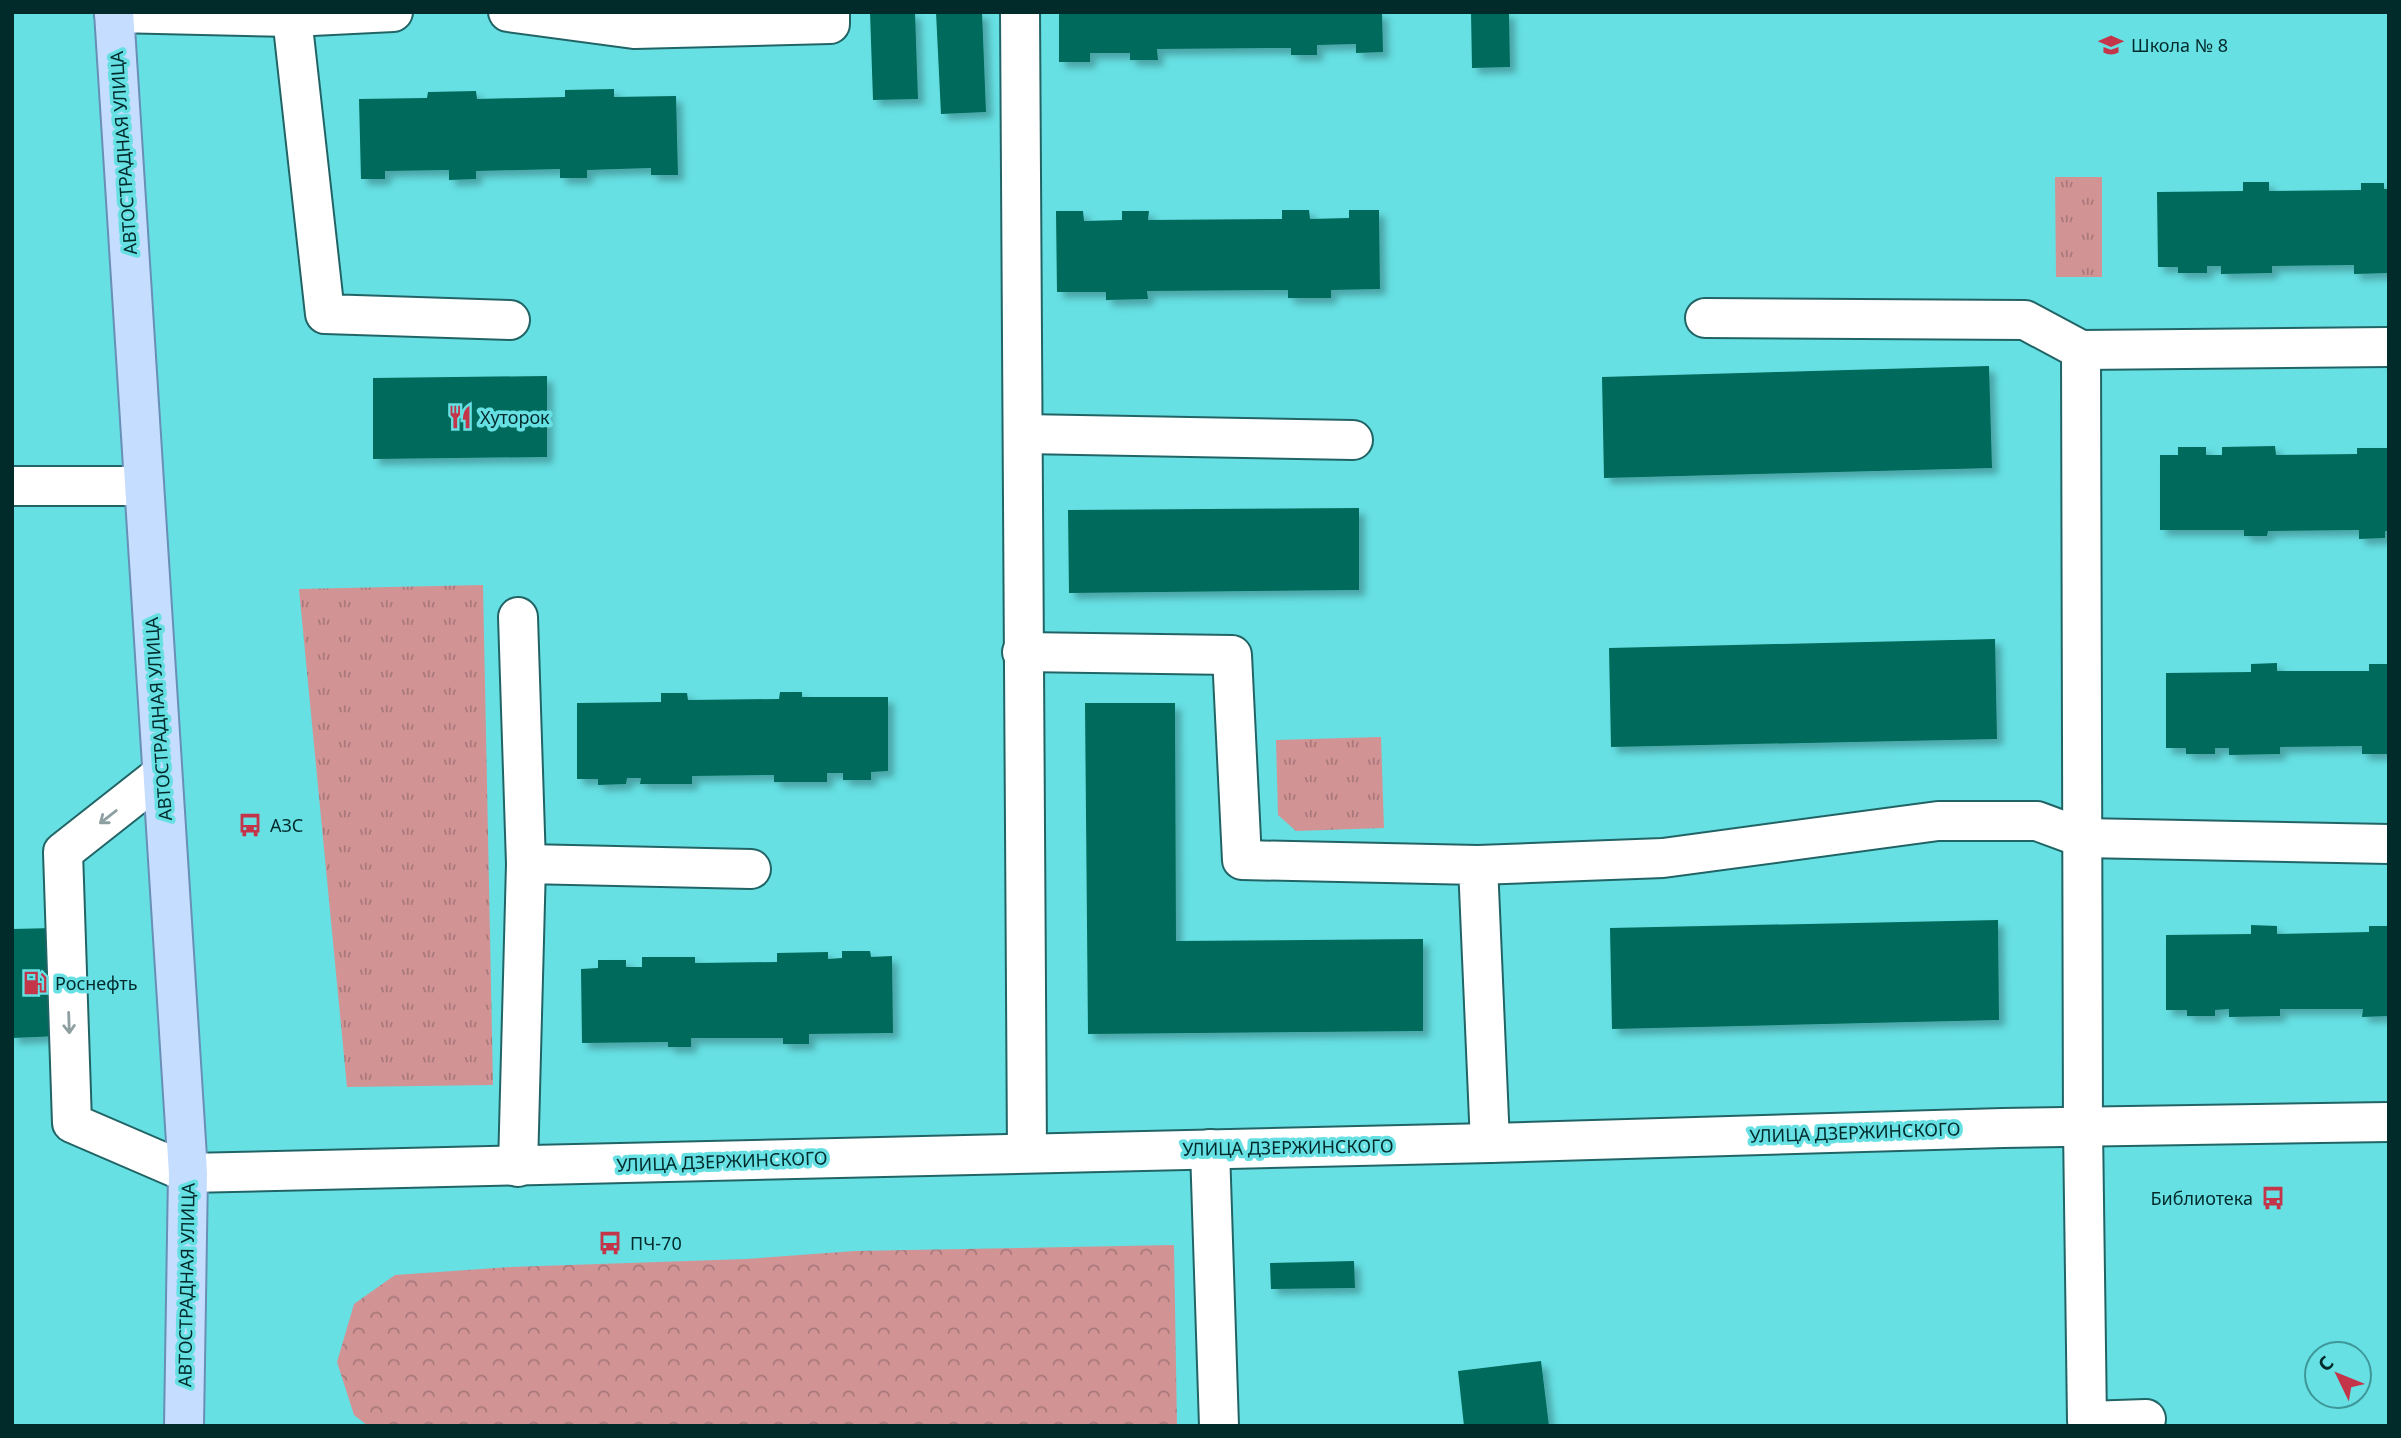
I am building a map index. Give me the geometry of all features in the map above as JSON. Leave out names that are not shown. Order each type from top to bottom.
[{"type":"main road","name":"АВТОСТРАДНАЯ УЛИЦА","points":[[114,13],[188,1173],[184,1426]]},
{"type":"street","points":[[114,13],[292,17],[393,12]]},
{"type":"street","points":[[508,12],[634,21],[830,24],[830,12]]},
{"type":"street","points":[[1020,12],[1027,1153]]},
{"type":"street","points":[[292,17],[325,314],[510,320]]},
{"type":"street","points":[[1705,318],[2025,320],[2081,350],[2389,347]]},
{"type":"street","points":[[2081,350],[2083,1128],[2087,1422],[2146,1419]]},
{"type":"street","points":[[1024,435],[1353,440]]},
{"type":"street","points":[[12,486],[144,486]]},
{"type":"street","points":[[518,617],[526,864],[518,1167]]},
{"type":"street","points":[[1022,652],[1232,655],[1242,860],[1478,865],[1663,858],[1938,821],[2037,821],[2084,838],[2389,844]]},
{"type":"street","points":[[162,774],[63,852],[72,1123],[188,1173]]},
{"type":"street","points":[[526,864],[751,869]]},
{"type":"street","points":[[1478,865],[1490,1143]]},
{"type":"street","name":"УЛИЦА ДЗЕРЖИНСКОГО","points":[[188,1173],[1490,1143],[2003,1128],[2389,1122]]},
{"type":"street","points":[[1210,1149],[1219,1426]]},
{"type":"green space","points":[[2055,177],[2102,177],[2102,277],[2056,277]]},
{"type":"green space","points":[[483,585],[493,1085],[347,1087],[299,589]]},
{"type":"green space","points":[[1381,737],[1384,828],[1296,831],[1278,815],[1276,740]]},
{"type":"green space","points":[[1174,1245],[1177,1426],[368,1426],[354,1415],[337,1362],[354,1304],[395,1275],[511,1267],[746,1259],[855,1251]]},
{"type":"building","points":[[870,12],[915,12],[918,99],[873,100]]},
{"type":"building","points":[[936,12],[982,12],[986,112],[941,114]]},
{"type":"building","points":[[1059,12],[1382,12],[1383,52],[1356,53],[1356,44],[1317,45],[1317,55],[1291,55],[1291,48],[1157,49],[1158,60],[1130,60],[1130,53],[1090,53],[1090,62],[1059,62]]},
{"type":"building","points":[[1471,12],[1509,12],[1510,67],[1472,68]]},
{"type":"building","points":[[614,89],[614,97],[676,96],[678,175],[651,175],[651,168],[587,170],[587,178],[560,178],[560,169],[476,171],[476,179],[449,180],[449,170],[385,171],[385,179],[361,179],[359,99],[427,98],[428,92],[476,91],[477,99],[565,97],[565,90]]},
{"type":"building","points":[[2243,182],[2269,182],[2269,191],[2361,190],[2361,183],[2384,183],[2384,189],[2389,189],[2389,273],[2354,274],[2354,265],[2272,266],[2272,273],[2221,274],[2221,266],[2207,266],[2207,273],[2178,273],[2178,267],[2158,267],[2157,192],[2243,191]]},
{"type":"building","points":[[1282,210],[1309,210],[1310,219],[1349,218],[1349,210],[1379,210],[1380,289],[1331,290],[1331,298],[1288,298],[1288,290],[1147,291],[1148,299],[1106,300],[1106,292],[1057,292],[1056,211],[1083,211],[1084,221],[1122,220],[1122,211],[1149,211],[1148,220],[1282,219]]},
{"type":"building","points":[[1989,366],[1992,468],[1604,478],[1602,377]]},
{"type":"building","name":"Хуторок","points":[[547,376],[547,457],[373,459],[373,378]]},
{"type":"building","points":[[2275,446],[2276,455],[2357,454],[2357,448],[2389,448],[2389,531],[2385,531],[2385,538],[2359,539],[2359,530],[2268,531],[2267,536],[2244,536],[2244,530],[2160,530],[2160,455],[2178,455],[2178,447],[2206,447],[2206,455],[2222,455],[2222,447]]},
{"type":"building","points":[[1359,508],[1359,590],[1069,593],[1068,510]]},
{"type":"building","points":[[1995,639],[1997,739],[1611,747],[1609,648]]},
{"type":"building","points":[[2277,663],[2277,671],[2369,671],[2369,664],[2389,664],[2389,754],[2362,754],[2362,746],[2280,747],[2280,754],[2229,755],[2229,748],[2215,748],[2215,754],[2186,754],[2186,748],[2166,748],[2166,673],[2251,672],[2251,664]]},
{"type":"building","points":[[780,692],[802,692],[802,697],[888,697],[888,771],[871,772],[871,780],[843,780],[843,773],[827,773],[827,782],[774,782],[774,775],[692,776],[692,784],[640,784],[641,778],[627,778],[626,784],[598,785],[598,779],[577,779],[577,703],[661,702],[661,693],[687,693],[688,700],[779,699]]},
{"type":"building","points":[[1085,703],[1175,703],[1176,941],[1423,939],[1423,1031],[1088,1034]]},
{"type":"building","points":[[1998,920],[1999,1020],[1612,1029],[1610,928]]},
{"type":"building","points":[[2251,925],[2277,926],[2277,934],[2369,932],[2369,926],[2389,926],[2389,1016],[2362,1017],[2363,1009],[2280,1009],[2280,1016],[2229,1017],[2229,1009],[2215,1010],[2215,1016],[2187,1016],[2187,1010],[2166,1010],[2166,935],[2251,934]]},
{"type":"building","name":"Роснефть","points":[[56,928],[59,1036],[12,1038],[12,929]]},
{"type":"building","points":[[842,951],[870,951],[871,957],[892,956],[893,1033],[809,1034],[809,1044],[783,1044],[783,1038],[691,1038],[691,1047],[668,1047],[668,1042],[582,1043],[581,969],[598,968],[598,960],[626,960],[626,967],[642,967],[642,957],[695,957],[695,963],[777,962],[777,953],[828,952],[828,959],[842,958]]},
{"type":"building","points":[[1354,1261],[1355,1288],[1271,1289],[1270,1263]]},
{"type":"building","points":[[1541,1361],[1549,1426],[1464,1426],[1458,1371]]},
{"type":"place","name":"Школа № 8","points":[[2111,45]]},
{"type":"place","name":"Хуторок","points":[[460,417]]},
{"type":"place","name":"АЗС","points":[[250,825]]},
{"type":"place","name":"Роснефть","points":[[35,983]]},
{"type":"place","name":"Библиотека","points":[[2273,1198]]},
{"type":"place","name":"ПЧ-70","points":[[610,1243]]}]
